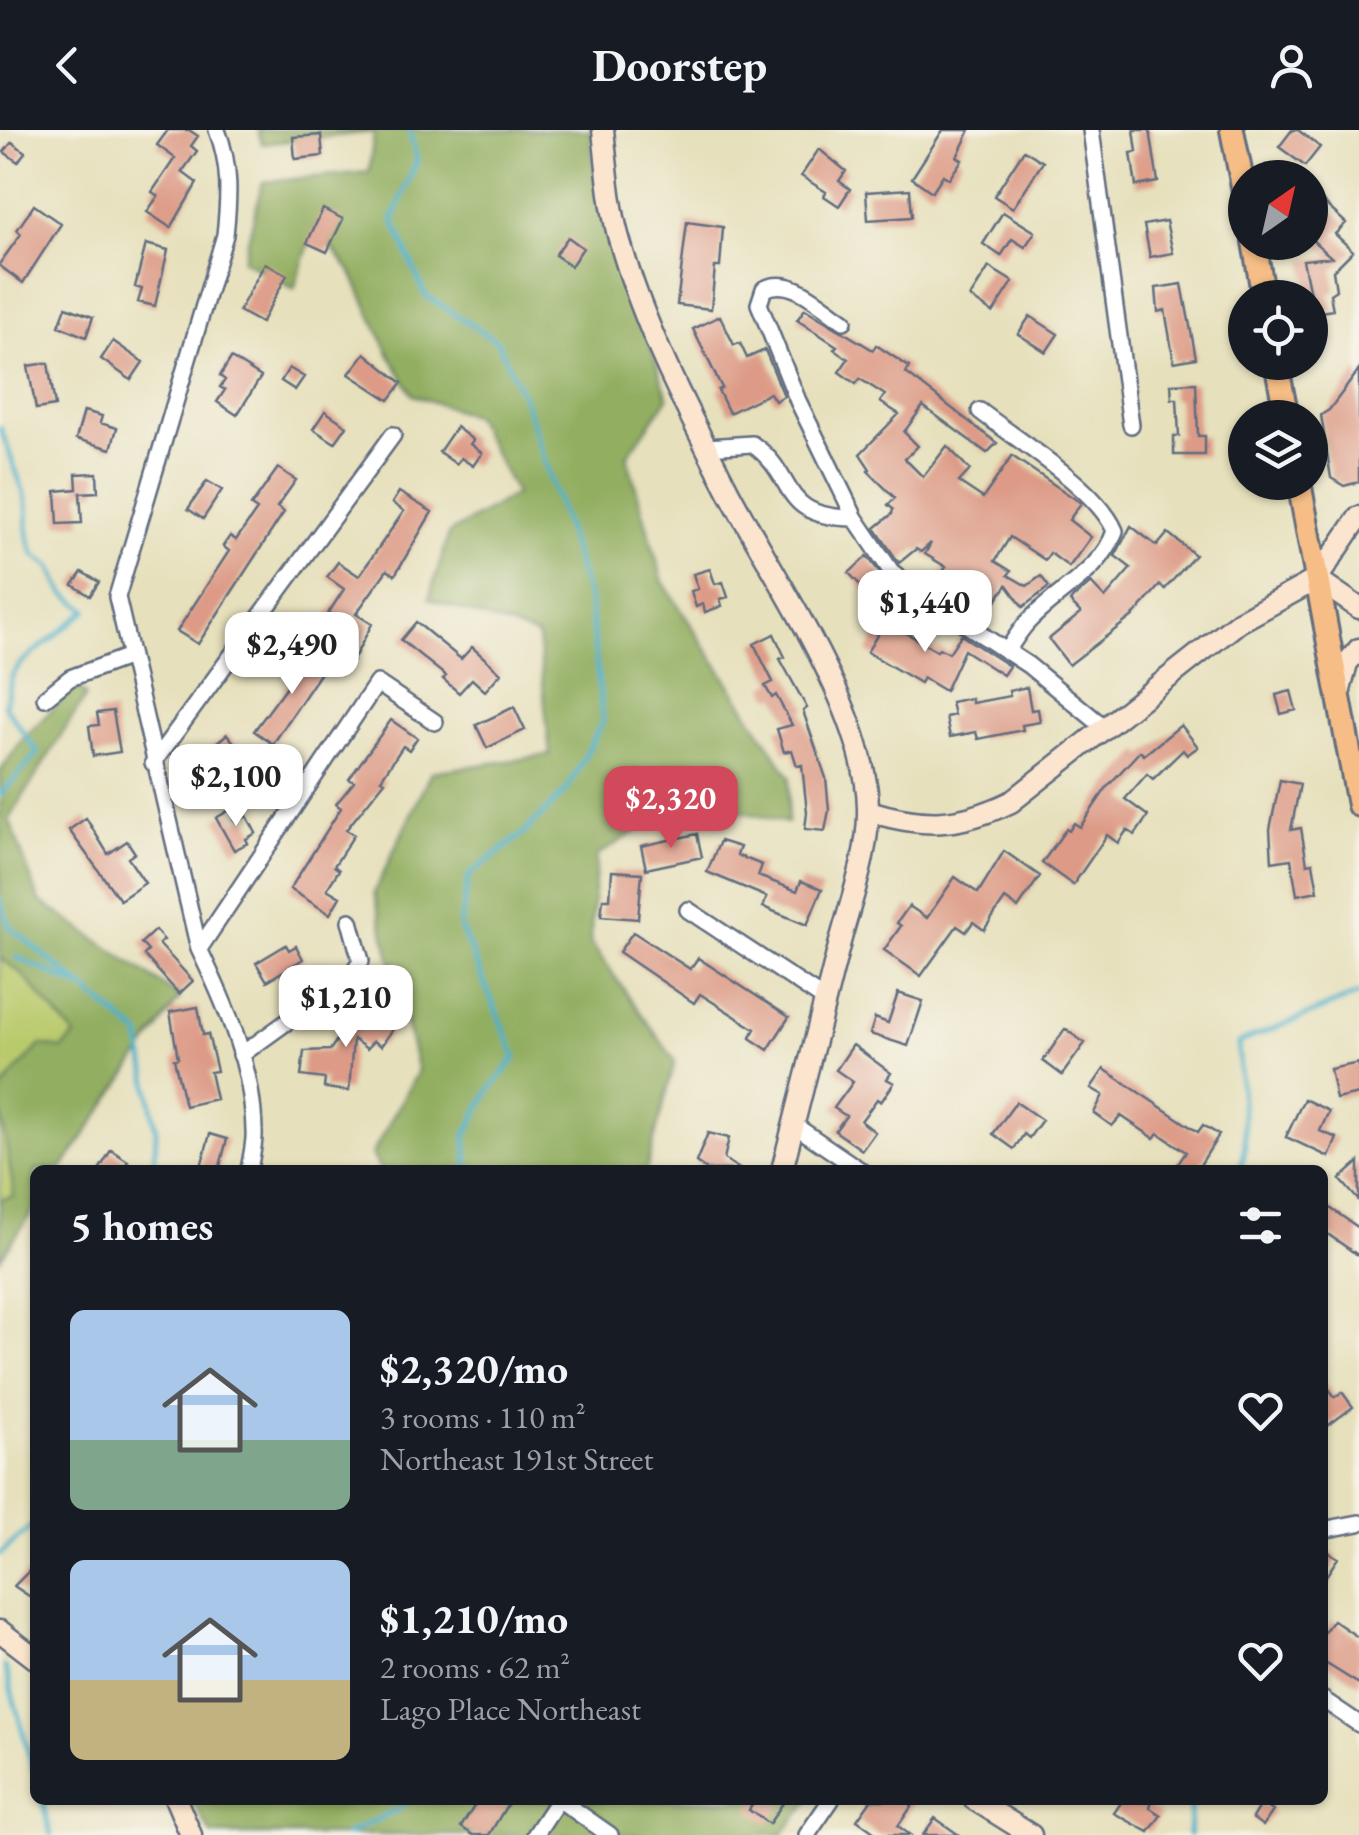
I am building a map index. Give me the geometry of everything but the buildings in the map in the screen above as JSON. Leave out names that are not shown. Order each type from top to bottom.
[{"type":"main road","points":[[1232,130],[1238,160]]},
{"type":"main road","points":[[1302,500],[1359,806]]},
{"type":"street","points":[[218,130],[230,190],[225,235],[116,598],[199,950],[224,1000],[241,1055],[254,1132],[250,1165]]},
{"type":"street","points":[[603,130],[618,236],[654,336],[707,447],[826,668],[860,760],[868,812],[859,868],[783,1165]]},
{"type":"street","points":[[1092,130],[1132,425]]},
{"type":"street","points":[[844,321],[794,287],[773,284],[764,289],[759,304],[798,402],[855,518],[891,572],[1007,651],[1105,728]]},
{"type":"street","points":[[980,411],[1108,512],[1115,530],[1110,544],[1072,586],[1024,625],[1007,651]]},
{"type":"street","points":[[154,763],[393,435]]},
{"type":"street","points":[[707,447],[752,444],[805,507],[825,518],[855,518]]},
{"type":"street","points":[[868,812],[908,823],[950,823],[982,816],[1011,802],[1239,622],[1317,579],[1359,517]]},
{"type":"street","points":[[1317,579],[1359,608]]},
{"type":"street","points":[[1338,694],[1347,663],[1359,648]]},
{"type":"street","points":[[45,698],[70,678],[130,656]]},
{"type":"street","points":[[199,950],[377,683],[435,722]]},
{"type":"street","points":[[688,910],[825,1000]]},
{"type":"street","points":[[241,1055],[349,977],[361,961],[350,921]]},
{"type":"street","points":[[794,1126],[852,1165]]},
{"type":"street","points":[[1328,1529],[1359,1523]]},
{"type":"street","points":[[0,1631],[30,1654]]},
{"type":"street","points":[[1328,1703],[1359,1724]]},
{"type":"street","points":[[178,1805],[191,1835]]},
{"type":"street","points":[[534,1835],[555,1805]]},
{"type":"street","points":[[566,1805],[610,1835]]},
{"type":"street","points":[[808,1835],[828,1805]]},
{"type":"street","points":[[983,1805],[1031,1835]]},
{"type":"green space","points":[[258,130],[590,130],[595,181],[668,398],[627,456],[663,582],[790,777],[787,823],[688,798],[597,856],[590,942],[675,1061],[647,1165],[378,1165],[372,1154],[418,1071],[374,893],[431,772],[550,755],[538,636],[429,599],[449,533],[516,494],[474,416],[413,395],[389,354],[352,273],[315,226],[294,289],[243,260],[263,182],[369,172],[374,132],[262,144]]},
{"type":"green space","points":[[76,685],[86,696],[9,819],[39,900],[180,997],[64,1165],[30,1165],[30,1215],[0,1259],[0,1200],[14,1196],[0,1094],[40,1045],[62,1049],[75,1036],[21,973],[0,958],[0,772],[21,741]]},
{"type":"green space","points":[[0,874],[180,997],[64,1165],[30,1165],[30,1215],[0,1259]]},
{"type":"green space","points":[[195,1805],[806,1805],[782,1835],[212,1835]]},
{"type":"waterway","points":[[409,130],[417,160],[393,219],[425,295],[498,342],[527,406],[589,600],[603,721],[567,790],[524,833],[469,875],[460,926],[516,1057],[488,1092],[466,1135],[468,1165]]},
{"type":"waterway","points":[[0,427],[27,501],[28,536],[34,555],[50,566],[64,593],[87,610],[20,664],[12,676],[5,706],[38,753],[0,795]]},
{"type":"waterway","points":[[0,899],[9,926],[140,1035],[156,1130],[154,1165]]},
{"type":"waterway","points":[[17,957],[82,988]]},
{"type":"waterway","points":[[1241,1165],[1245,1145],[1238,1043],[1359,994]]},
{"type":"waterway","points":[[0,1554],[30,1527]]},
{"type":"waterway","points":[[5,1667],[30,1758]]},
{"type":"waterway","points":[[43,1805],[51,1835]]},
{"type":"waterway","points":[[346,1835],[403,1805]]},
{"type":"waterway","points":[[1189,1835],[1191,1805]]}]
